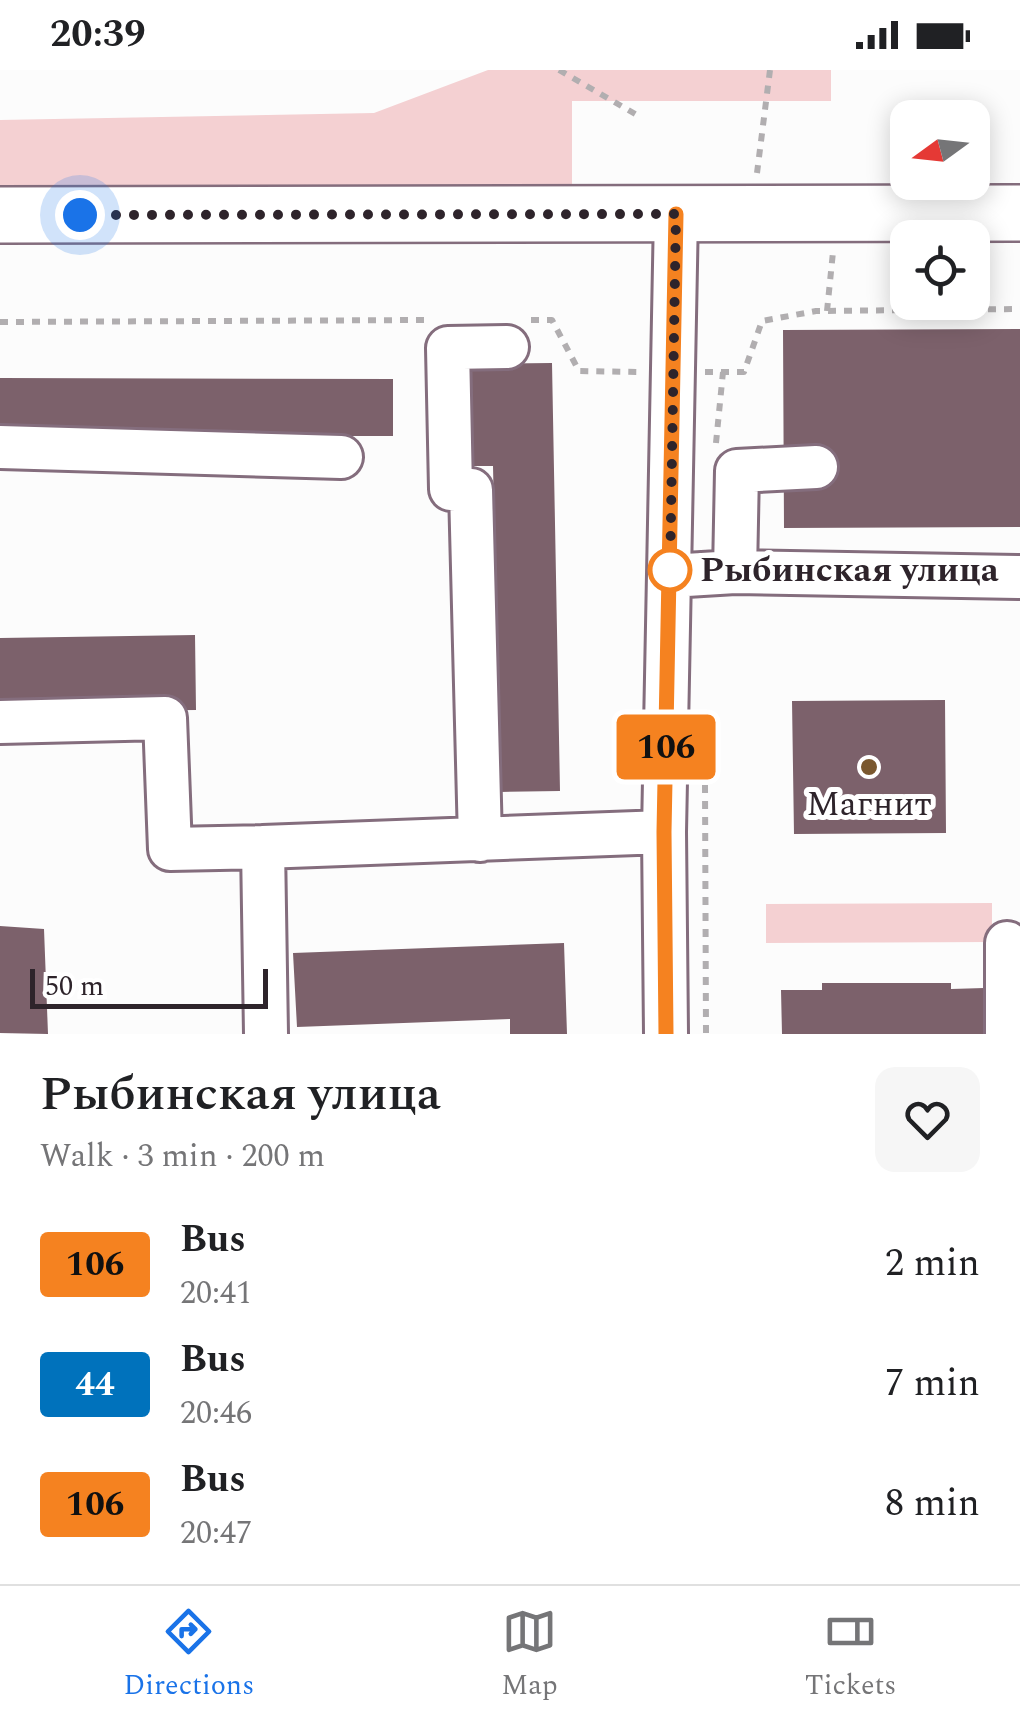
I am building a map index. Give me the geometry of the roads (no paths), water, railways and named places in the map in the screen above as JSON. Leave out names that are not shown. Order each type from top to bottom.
[{"type":"main road","points":[[0,215],[1020,213]]},
{"type":"street","points":[[666,1034],[664,832],[676,214]]},
{"type":"street","points":[[480,840],[472,490],[451,488],[448,348],[512,334]]},
{"type":"street","points":[[0,447],[342,457]]},
{"type":"street","points":[[734,572],[737,471],[816,468]]},
{"type":"street","points":[[670,576],[734,572],[1020,577]]},
{"type":"street","points":[[0,722],[165,718],[170,849],[664,832]]},
{"type":"street","points":[[263,847],[266,1034]]},
{"type":"street","points":[[1007,943],[1008,1034]]},
{"type":"place","name":"Рыбинская улица","points":[[670,570]]},
{"type":"place","name":"Магнит","points":[[869,767]]}]
